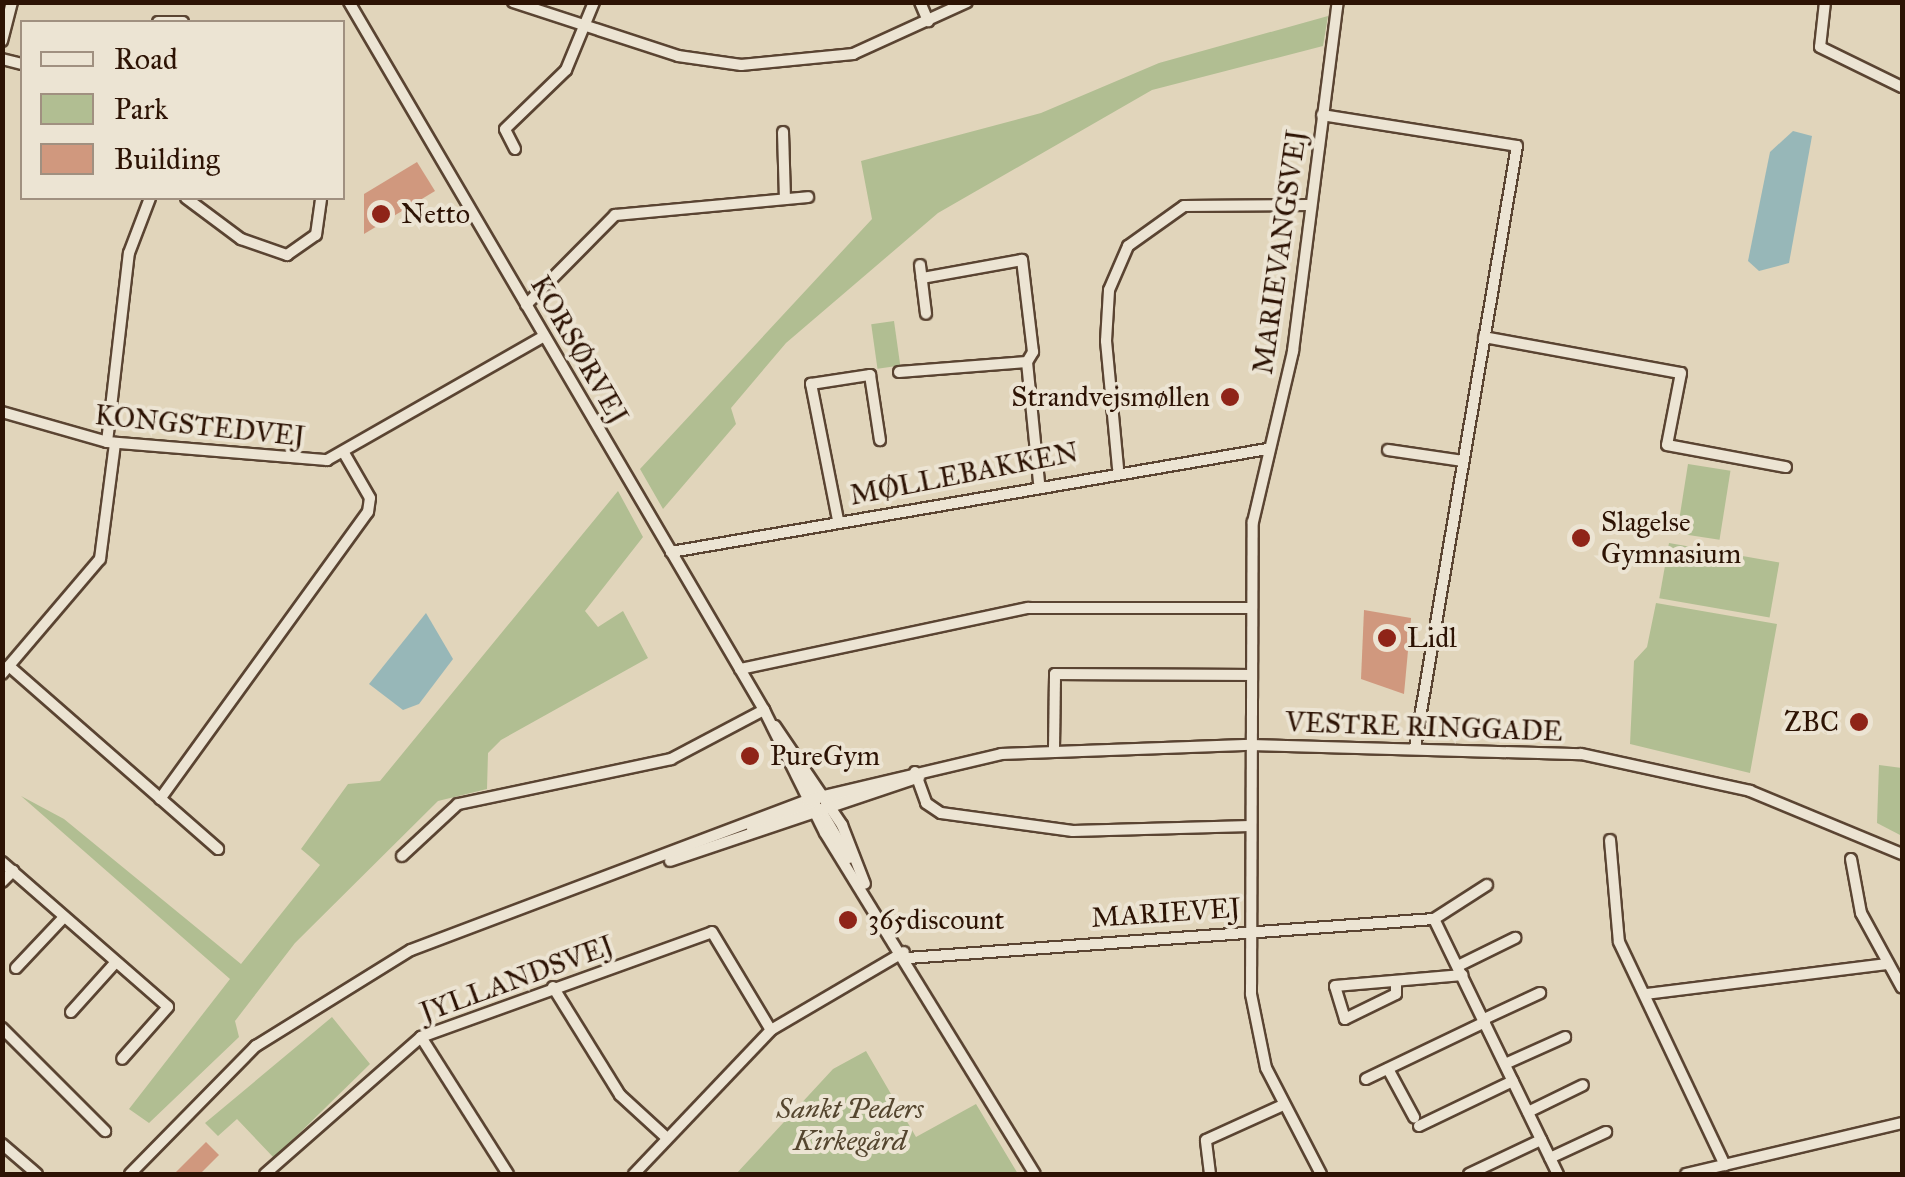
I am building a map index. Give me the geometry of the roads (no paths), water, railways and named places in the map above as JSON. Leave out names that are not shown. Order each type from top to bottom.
[{"type":"street","points":[[2,42],[12,2]]},
{"type":"street","name":"KORSØRVEJ","points":[[349,2],[820,806]]},
{"type":"street","points":[[513,2],[585,28],[741,65],[853,54],[967,2]]},
{"type":"street","points":[[515,149],[505,129],[553,88],[585,28],[594,2]]},
{"type":"street","points":[[920,2],[928,22]]},
{"type":"street","name":"MARIEVANGSVEJ","points":[[1321,1174],[1281,1106],[1256,1034],[1250,931],[1251,675],[1254,522],[1293,351],[1338,2]]},
{"type":"street","points":[[1825,2],[1820,47],[1902,87]]},
{"type":"street","points":[[1322,114],[1516,142],[1415,748]]},
{"type":"street","points":[[783,132],[785,199]]},
{"type":"street","points":[[526,304],[615,215],[808,196]]},
{"type":"street","points":[[149,200],[129,253],[100,559],[6,670],[218,849]]},
{"type":"street","points":[[189,200],[241,239],[287,255],[311,243],[321,200]]},
{"type":"street","points":[[1118,468],[1106,342],[1109,290],[1128,246],[1184,206],[1309,205]]},
{"type":"street","points":[[922,278],[1022,260],[1039,482]]},
{"type":"street","points":[[920,265],[926,314]]},
{"type":"street","name":"KONGSTEDVEJ","points":[[2,412],[111,442],[304,462],[344,453],[544,336]]},
{"type":"street","points":[[1484,338],[1681,373],[1667,445],[1786,467]]},
{"type":"street","points":[[899,372],[1027,362]]},
{"type":"street","points":[[838,520],[811,384],[870,375],[880,440]]},
{"type":"street","name":"MØLLEBAKKEN","points":[[671,552],[1118,468],[1268,449]]},
{"type":"street","points":[[1388,450],[1463,461]]},
{"type":"street","points":[[160,799],[368,512],[370,498],[344,453]]},
{"type":"street","points":[[740,669],[1028,608],[1252,608]]},
{"type":"street","points":[[1054,748],[1055,674],[1251,675]]},
{"type":"street","points":[[402,856],[458,804],[671,758],[767,715]]},
{"type":"street","name":"VESTRE RINGGADE","points":[[820,806],[929,769],[1054,748],[1251,745],[1581,754],[1698,776],[1902,854]]},
{"type":"street","points":[[916,776],[940,813],[1087,832],[1250,826]]},
{"type":"street","name":"VESTRE RINGGADE","points":[[820,806],[891,778],[916,776]]},
{"type":"street","points":[[607,879],[820,806]]},
{"type":"street","points":[[130,1174],[215,1081],[326,996],[411,950],[820,806]]},
{"type":"street","points":[[820,806],[868,895],[1035,1174]]},
{"type":"street","points":[[820,806],[868,895]]},
{"type":"street","points":[[1610,840],[1610,914],[1725,1164]]},
{"type":"street","points":[[1851,859],[1861,912],[1902,988]]},
{"type":"street","points":[[2,862],[168,1007],[122,1059]]},
{"type":"street","points":[[2,882],[13,871]]},
{"type":"street","points":[[1487,885],[1430,918],[1460,971],[1558,1174]]},
{"type":"street","points":[[16,968],[64,917]]},
{"type":"street","name":"MARIEVEJ","points":[[906,955],[1430,918]]},
{"type":"street","name":"JYLLANDSVEJ","points":[[270,1173],[421,1038],[712,932],[771,1030]]},
{"type":"street","points":[[1396,981],[1396,994],[1345,1020],[1334,986],[1460,971],[1514,938]]},
{"type":"street","points":[[634,1174],[771,1030],[906,955]]},
{"type":"street","points":[[71,1012],[116,962]]},
{"type":"street","points":[[1646,994],[1888,964]]},
{"type":"street","points":[[553,987],[620,1095],[667,1138]]},
{"type":"street","points":[[1366,1079],[1540,992]]},
{"type":"street","points":[[2,1028],[104,1132]]},
{"type":"street","points":[[1505,1064],[1565,1037]]},
{"type":"street","points":[[421,1038],[508,1174]]},
{"type":"street","points":[[1388,1069],[1417,1122],[1513,1081]]},
{"type":"street","points":[[1528,1112],[1583,1085]]},
{"type":"street","points":[[1210,1174],[1206,1140],[1281,1106]]},
{"type":"street","points":[[1686,1174],[1902,1123]]},
{"type":"street","points":[[1550,1158],[1606,1132]]},
{"type":"street","points":[[1469,1174],[1542,1140]]},
{"type":"street","points":[[2,1144],[37,1174]]},
{"type":"water","points":[[1793,131],[1812,136],[1789,263],[1759,271],[1748,261],[1770,152]]},
{"type":"water","points":[[426,613],[453,659],[419,704],[403,710],[369,684]]},
{"type":"place","name":"Netto","points":[[381,214]]},
{"type":"place","name":"Strandvejsmøllen","points":[[1230,397]]},
{"type":"place","name":"Slagelse Gymnasium","points":[[1581,538]]},
{"type":"place","name":"Lidl","points":[[1387,638]]},
{"type":"place","name":"ZBC","points":[[1859,722]]},
{"type":"place","name":"PureGym","points":[[750,756]]},
{"type":"place","name":"365discount","points":[[848,920]]},
{"type":"park label","name":"Sankt Peders Kirkegård","points":[[850,1125]]}]
